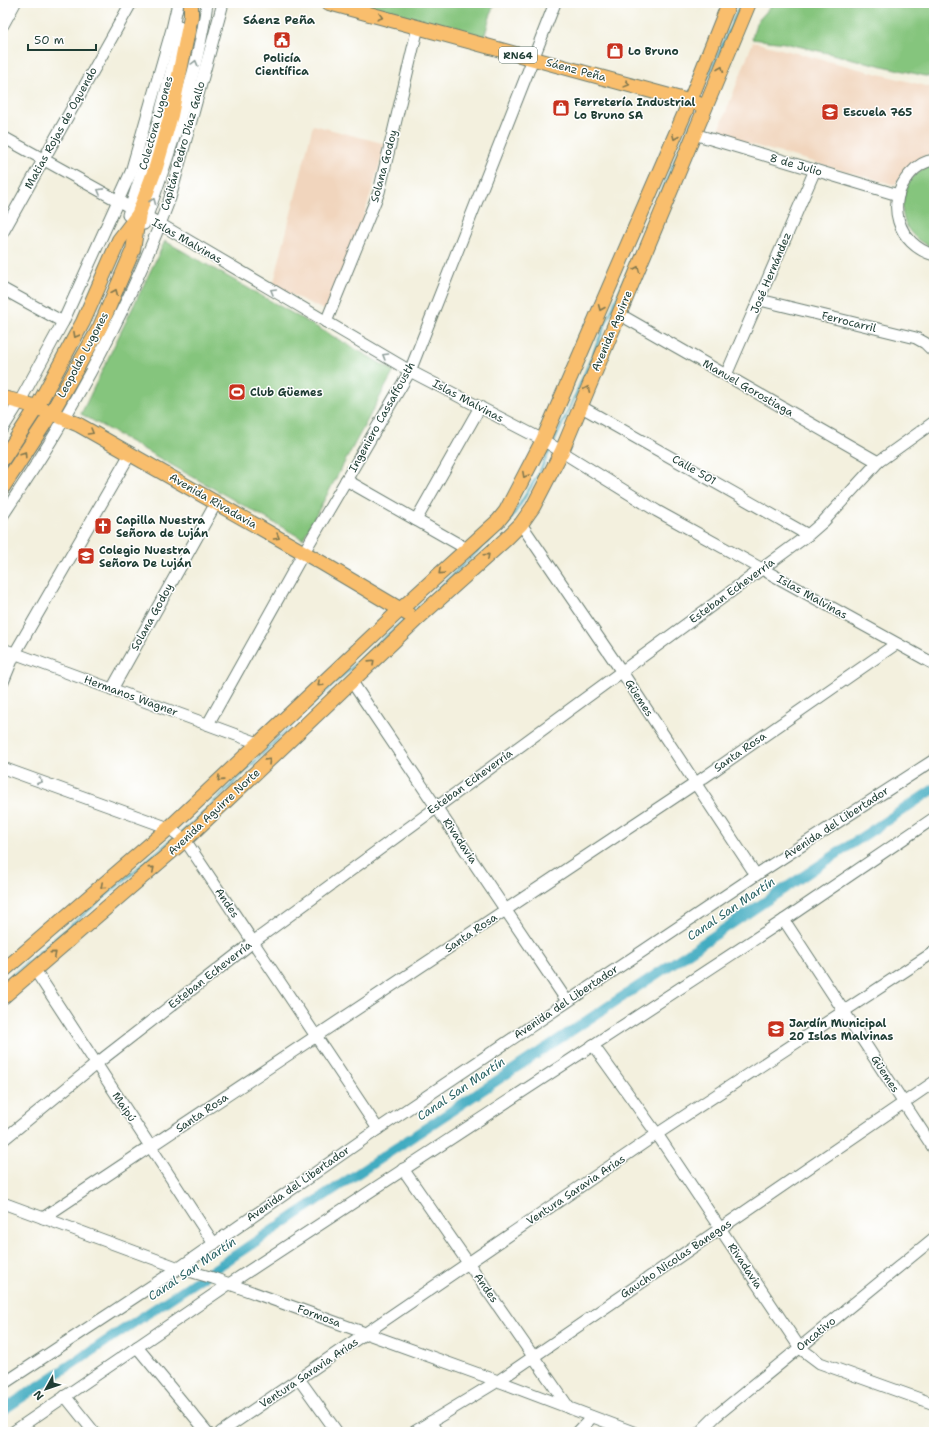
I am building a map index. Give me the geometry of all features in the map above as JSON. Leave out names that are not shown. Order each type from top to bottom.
[{"type":"main road","name":"Sáenz Peña","points":[[329,3],[706,106]]},
{"type":"main road","name":"Avenida Aguirre","points":[[408,614],[467,549],[498,521],[506,511],[545,442],[690,102],[729,3]]},
{"type":"main road","name":"Avenida Aguirre","points":[[408,614],[505,540],[521,524],[533,507],[580,406],[749,3]]},
{"type":"main road","points":[[736,32],[757,3]]},
{"type":"main road","name":"Leopoldo Lugones","points":[[3,487],[58,415],[100,327],[133,250],[139,213],[156,167],[171,115],[191,10]]},
{"type":"main road","name":"Leopoldo Lugones","points":[[3,459],[37,407],[83,322],[119,240],[139,213]]},
{"type":"main road","name":"Avenida Rivadavia","points":[[3,398],[20,401],[37,407],[79,425],[304,552],[408,614]]},
{"type":"main road","name":"Avenida Aguirre Norte","points":[[3,997],[35,970],[177,834],[352,682],[408,614]]},
{"type":"main road","name":"Avenida Aguirre Norte","points":[[5,967],[177,834],[258,743],[408,614]]},
{"type":"street","points":[[3,26],[15,3]]},
{"type":"street","name":"Matias Rojas de Oquendo","points":[[3,232],[131,3]]},
{"type":"street","points":[[3,428],[20,401],[63,322],[131,172],[179,3]]},
{"type":"street","name":"Colectora Lugones","points":[[139,213],[158,122],[176,53],[179,26],[179,3]]},
{"type":"street","name":"Colectora Lugones","points":[[139,213],[158,189],[200,49],[207,3]]},
{"type":"street","name":"Capitán Pedro Díaz Gallo","points":[[3,515],[58,415],[112,332],[160,224],[170,198],[223,3]]},
{"type":"street","name":"Ingeniero Cassaffousth","points":[[208,724],[304,552],[410,371],[555,3]]},
{"type":"street","name":"Solana Godoy","points":[[326,322],[378,192],[418,27]]},
{"type":"street","name":"8 de Julio","points":[[694,134],[898,195]]},
{"type":"street","name":"Islas Malvinas","points":[[3,137],[160,224],[410,371],[559,450],[657,511],[934,664]]},
{"type":"street","points":[[934,160],[916,168],[905,180],[898,195],[897,212],[901,228],[911,242],[925,252],[934,255]]},
{"type":"street","name":"José Hernández","points":[[726,375],[816,170]]},
{"type":"street","points":[[3,289],[63,322]]},
{"type":"street","name":"Ferrocarril","points":[[760,300],[916,338],[925,343],[934,352]]},
{"type":"street","name":"Manuel Gorostiaga","points":[[619,314],[878,462]]},
{"type":"street","name":"Calle 501","points":[[580,406],[808,535]]},
{"type":"street","points":[[416,520],[480,408]]},
{"type":"street","name":"Esteban Echeverría","points":[[3,1140],[96,1064],[253,942],[808,535],[824,521],[878,462],[933,427]]},
{"type":"street","points":[[3,682],[14,653],[130,454]]},
{"type":"street","points":[[346,480],[467,549]]},
{"type":"street","name":"Solana Godoy","points":[[112,689],[216,503]]},
{"type":"street","name":"Güemes","points":[[521,524],[622,672],[756,875]]},
{"type":"street","name":"Santa Rosa","points":[[43,1218],[696,783],[896,644]]},
{"type":"street","name":"Hermanos Wagner","points":[[3,648],[258,743]]},
{"type":"street","name":"Rivadavia","points":[[352,682],[567,1001]]},
{"type":"street","name":"Avenida del Libertador","points":[[3,1384],[179,1268],[378,1129],[567,1001],[756,875],[934,760]]},
{"type":"street","points":[[3,768],[177,834]]},
{"type":"street","points":[[13,1432],[229,1284],[784,920],[934,818]]},
{"type":"street","name":"Andes","points":[[177,834],[253,942],[378,1129]]},
{"type":"street","name":"Güemes","points":[[784,920],[934,1149]]},
{"type":"street","name":"Ventura Saravia Arias","points":[[221,1432],[657,1134],[934,952]]},
{"type":"street","name":"Maipú","points":[[35,970],[214,1244]]},
{"type":"street","name":"Rivadavia","points":[[594,1045],[657,1134],[800,1348],[820,1363],[934,1404]]},
{"type":"street","name":"Gaucho Nicolas Banegas","points":[[414,1432],[498,1381],[934,1082]]},
{"type":"street","name":"Andes","points":[[403,1169],[569,1408]]},
{"type":"street","name":"Formosa","points":[[3,1203],[179,1268],[194,1271],[367,1333],[634,1432]]},
{"type":"street","name":"Oncativo","points":[[700,1432],[716,1416],[934,1238]]},
{"type":"street","points":[[137,1347],[207,1432]]},
{"type":"street","points":[[299,1379],[337,1432]]},
{"type":"street","points":[[66,1396],[94,1432]]},
{"type":"street","points":[[578,1432],[592,1417]]},
{"type":"street","points":[[430,1422],[437,1432]]},
{"type":"shaded area","name":"Escuela 765","points":[[753,42],[934,88],[934,151],[926,155],[900,176],[895,185],[717,135]]},
{"type":"shaded area","points":[[313,125],[386,144],[363,219],[328,312],[273,286]]},
{"type":"green space","points":[[355,3],[494,3],[484,38]]},
{"type":"green space","points":[[774,3],[919,3],[934,7],[934,78],[785,43],[752,39],[756,23]]},
{"type":"green space","points":[[934,165],[934,248],[918,240],[907,228],[902,210],[905,191],[909,183],[922,169]]},
{"type":"green space","name":"Club Güemes","points":[[165,241],[394,371],[303,539],[81,414]]},
{"type":"waterway","points":[[707,80],[741,3]]},
{"type":"waterway","points":[[554,442],[576,394],[692,120]]},
{"type":"waterway","points":[[413,613],[511,519],[538,475],[551,448]]},
{"type":"waterway","points":[[181,833],[327,690],[406,618]]},
{"type":"waterway","name":"Canal San Martín","points":[[3,1410],[934,789]]},
{"type":"waterway","points":[[3,983],[175,837]]},
{"type":"place","name":"Policía Científica","points":[[282,40]]},
{"type":"place","name":"Lo Bruno","points":[[615,51]]},
{"type":"place","name":"Ferretería Industrial Lo Bruno SA","points":[[561,108]]},
{"type":"place","name":"Escuela 765","points":[[830,112]]},
{"type":"place","name":"Club Güemes","points":[[237,392]]},
{"type":"place","name":"Capilla Nuestra Señora de Luján","points":[[103,526]]},
{"type":"place","name":"Colegio Nuestra Señora De Luján","points":[[86,556]]},
{"type":"place","name":"Jardín Municipal 20 Islas Malvinas","points":[[776,1029]]},
{"type":"district","name":"Sáenz Peña","points":[[279,20]]}]
